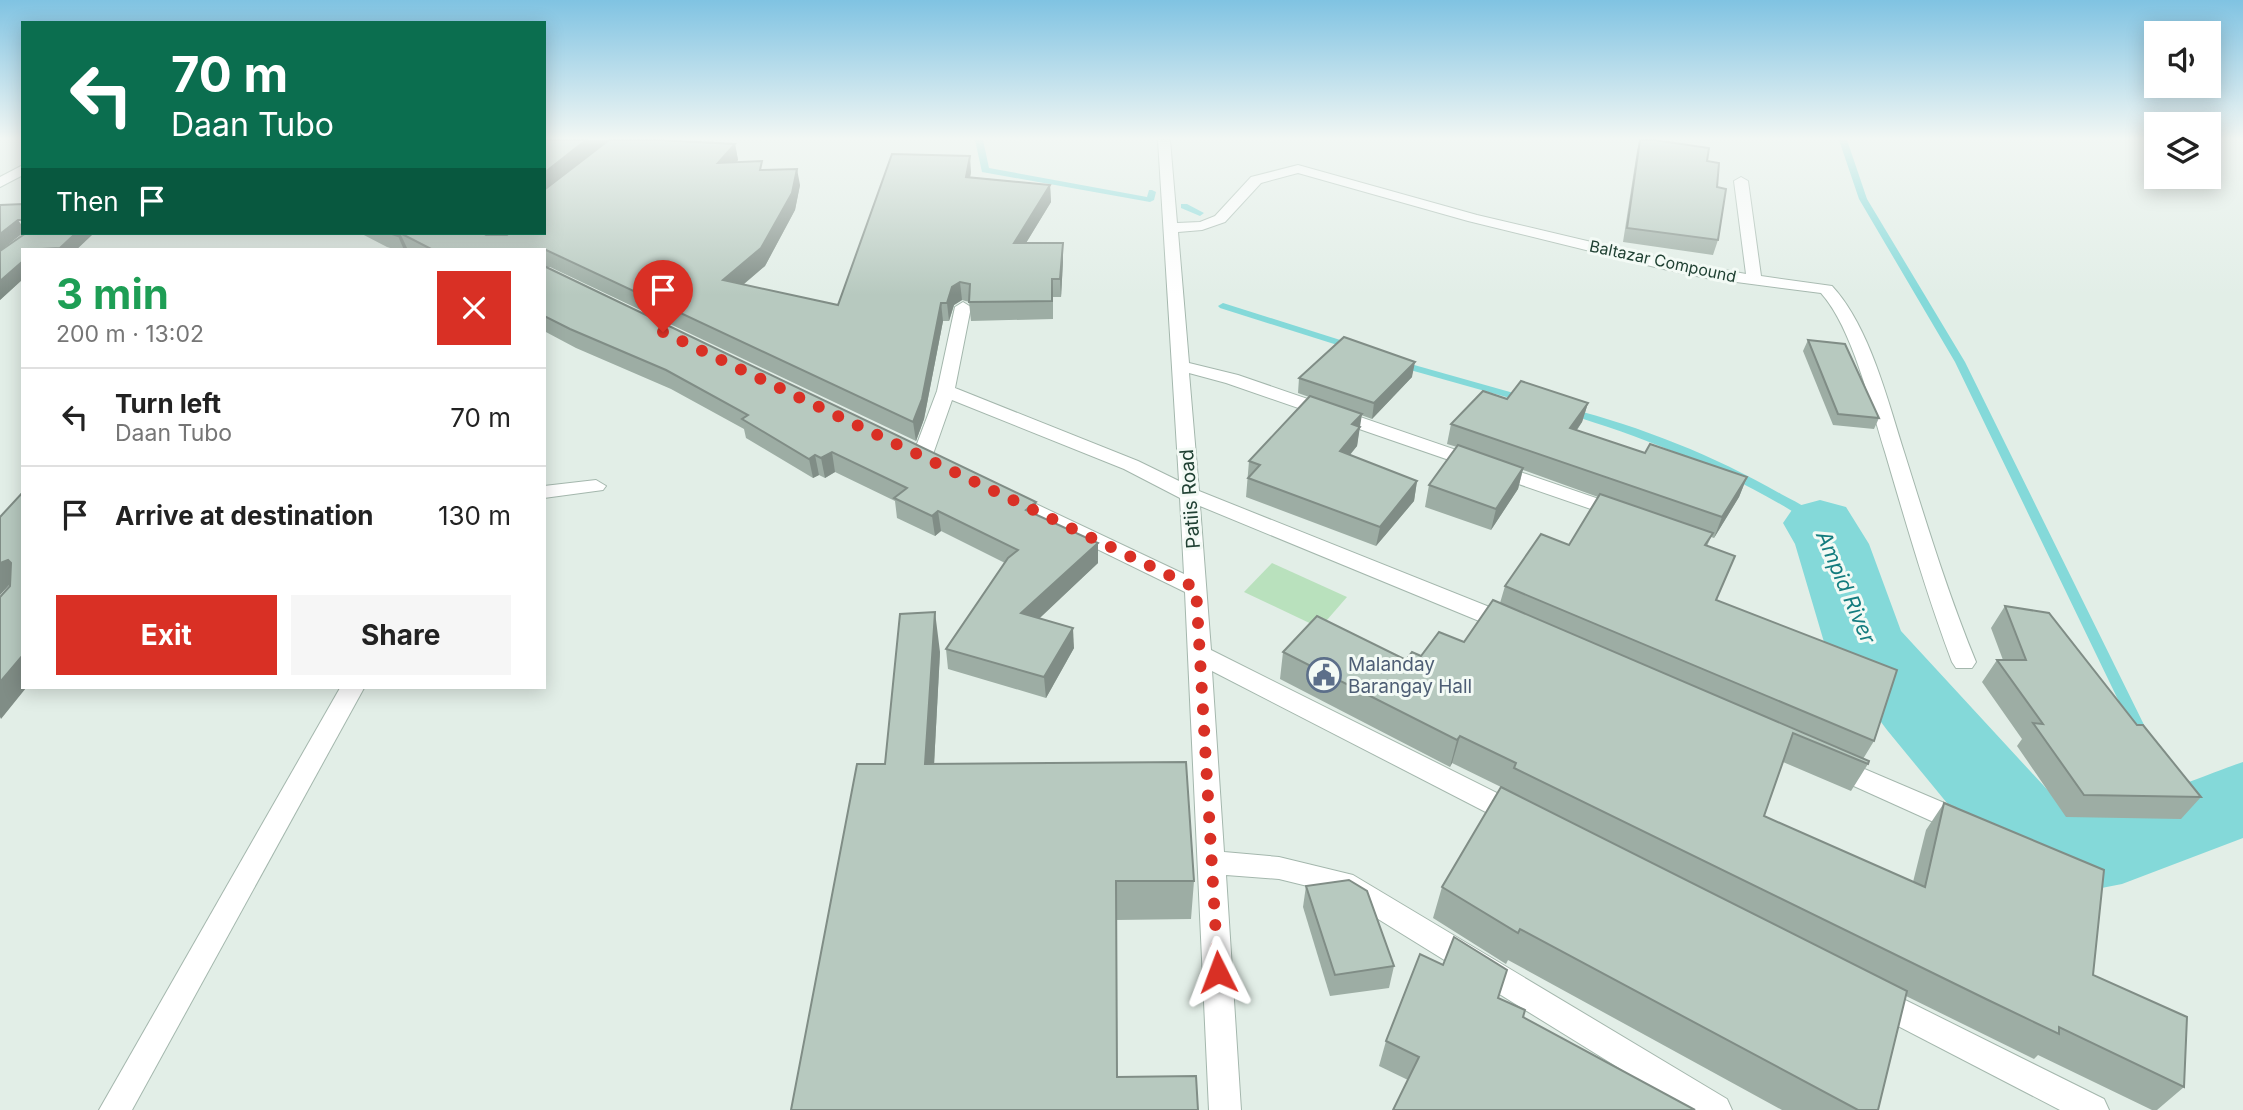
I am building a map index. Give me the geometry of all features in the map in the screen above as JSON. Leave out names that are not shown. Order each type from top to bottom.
[{"type":"street","name":"Patiis Road","points":[[1168,192],[1213,862],[1225,1110]]},
{"type":"street","name":"Baltazar Compound","points":[[1171,228],[1202,226],[1220,219],[1243,192]]},
{"type":"street","name":"Baltazar Compound","points":[[1379,192],[1473,218],[1659,263],[1822,288],[1831,292],[1839,303],[1874,382],[1942,607],[1964,662]]},
{"type":"street","points":[[1742,192],[1754,279]]},
{"type":"street","points":[[922,457],[946,391],[963,307]]},
{"type":"street","points":[[1181,366],[1232,379],[1633,517]]},
{"type":"street","points":[[946,391],[1131,465],[1190,495],[1527,631]]},
{"type":"street","points":[[546,492],[596,486]]},
{"type":"street","points":[[997,492],[1196,588]]},
{"type":"street","points":[[1199,654],[1547,831]]},
{"type":"street","points":[[115,1110],[351,689]]},
{"type":"street","points":[[1820,760],[1947,816]]},
{"type":"street","points":[[1213,862],[1279,868],[1343,883],[1716,1110]]},
{"type":"street","points":[[1857,990],[2093,1110]]},
{"type":"green space","points":[[1272,563],[1347,597],[1320,628],[1244,592]]},
{"type":"building","points":[[546,192],[792,192],[761,248],[723,280],[838,305],[878,192],[1046,192],[1014,243],[1063,243],[1060,279],[1052,279],[1052,301],[969,302],[970,284],[960,282],[952,287],[947,303],[941,303],[922,399],[913,422],[546,248],[429,248],[404,235],[546,235]]},
{"type":"building","points":[[1632,192],[1726,192],[1718,240],[1627,228]]},
{"type":"building","points":[[21,204],[21,220],[0,234],[0,205]]},
{"type":"building","points":[[23,235],[74,235],[60,248],[21,248],[21,263],[0,281],[0,251]]},
{"type":"building","points":[[546,267],[1036,502],[1026,510],[1098,543],[1021,613],[1073,628],[1044,677],[946,649],[1008,558],[1018,550],[938,511],[932,516],[894,498],[907,488],[832,452],[821,458],[815,455],[809,459],[742,419],[748,415],[666,370],[546,317]]},
{"type":"building","points":[[1344,337],[1415,362],[1374,403],[1299,378]]},
{"type":"building","points":[[1808,340],[1845,344],[1879,418],[1838,414]]},
{"type":"building","points":[[1521,381],[1588,403],[1570,428],[1645,453],[1650,444],[1747,477],[1722,517],[1451,424],[1483,391],[1507,399]]},
{"type":"building","points":[[1310,396],[1362,414],[1352,424],[1360,427],[1340,451],[1417,481],[1380,527],[1248,478],[1260,465],[1249,461]]},
{"type":"building","points":[[1458,445],[1523,468],[1496,509],[1429,485]]},
{"type":"building","points":[[21,494],[21,657],[0,682],[0,597],[10,586],[11,563],[8,560],[0,563],[0,517]]},
{"type":"building","points":[[1600,494],[1713,533],[1705,545],[1735,556],[1716,600],[1897,670],[1874,741],[1505,586],[1541,534],[1569,545]]},
{"type":"building","points":[[1493,600],[1869,761],[1868,764],[1793,733],[1764,816],[1925,887],[1944,803],[2104,870],[2093,975],[2187,1017],[2184,1087],[2059,1027],[2059,1034],[1986,999],[1514,768],[1516,763],[1460,736],[1457,740],[1283,652],[1317,616],[1406,660],[1412,652],[1421,656],[1439,632],[1464,642]]},
{"type":"building","points":[[2005,606],[2049,613],[2137,725],[2143,725],[2201,797],[2084,795],[2033,723],[2043,724],[1997,660],[2026,660]]},
{"type":"building","points":[[935,612],[925,764],[1186,762],[1194,881],[1116,881],[1117,1077],[1196,1076],[1198,1110],[791,1110],[857,764],[885,764],[900,614]]},
{"type":"building","points":[[1501,787],[1907,991],[1878,1110],[1858,1110],[1520,929],[1518,933],[1442,887]]},
{"type":"building","points":[[1349,880],[1367,891],[1394,966],[1335,975],[1306,886]]},
{"type":"building","points":[[1454,937],[1507,970],[1498,998],[1525,1010],[1523,1017],[1695,1110],[1393,1110],[1419,1057],[1386,1041],[1420,954],[1443,965]]},
{"type":"waterway","points":[[1105,192],[1150,200],[1152,192]]},
{"type":"waterway","points":[[1861,192],[1960,362],[2144,739]]},
{"type":"waterway","points":[[1184,206],[1200,213]]},
{"type":"waterway","name":"Ampid River","points":[[1223,306],[1353,347]]},
{"type":"waterway","name":"Ampid River","points":[[1400,364],[1524,399]]},
{"type":"waterway","name":"Ampid River","points":[[1568,411],[1667,444],[1730,471],[1820,523]]},
{"type":"waterway","name":"Ampid River","points":[[1820,523],[1832,544],[1865,642],[1917,707],[2036,842],[2076,853],[2122,844],[2243,799]]},
{"type":"place","name":"Malanday Barangay Hall","points":[[1324,675]]},
{"type":"route","points":[[663,332],[1196,588],[1218,972]]}]
